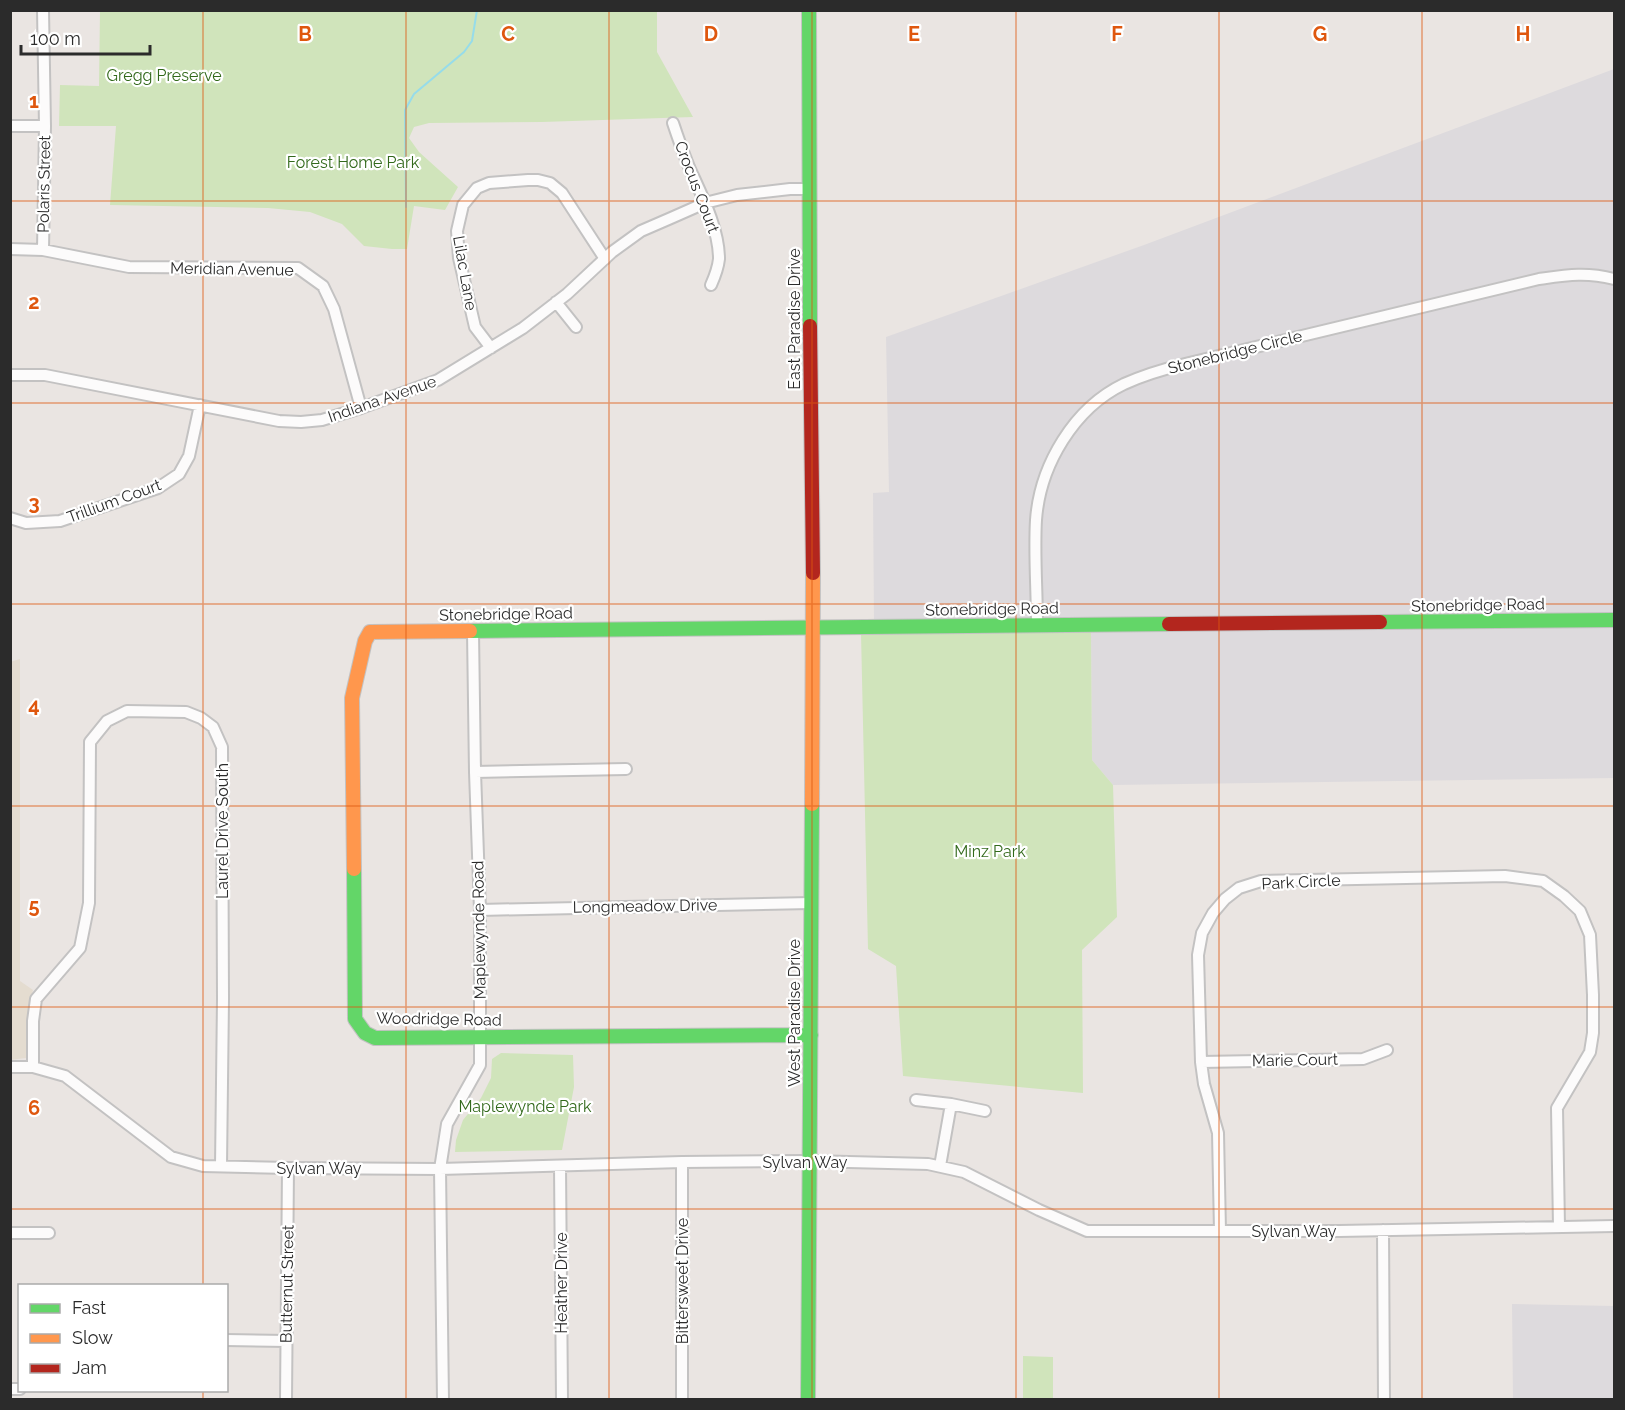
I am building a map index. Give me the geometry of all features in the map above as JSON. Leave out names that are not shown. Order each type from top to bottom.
[{"type":"street","name":"Polaris Street","points":[[43,10],[45,126],[43,250]]},
{"type":"street","name":"East Paradise Drive","points":[[809,10],[813,627]]},
{"type":"street","name":"Crocus Court","points":[[673,123],[705,203],[717,243],[719,259],[711,285]]},
{"type":"street","points":[[10,126],[45,126]]},
{"type":"street","name":"Lilac Lane","points":[[490,348],[475,327],[459,258],[457,231],[463,205],[477,188],[489,183],[528,180],[550,183],[562,194],[605,259]]},
{"type":"street","name":"Indiana Avenue","points":[[10,375],[45,375],[279,421],[322,420],[438,380],[523,328],[641,231],[705,203],[737,195],[809,189]]},
{"type":"street","name":"Meridian Avenue","points":[[10,249],[43,250],[129,267],[298,268],[322,286],[334,309],[361,408]]},
{"type":"street","name":"Stonebridge Circle","points":[[1037,625],[1036,520],[1046,472],[1057,449],[1077,422],[1100,400],[1123,385],[1183,364],[1539,279],[1574,274],[1614,279]]},
{"type":"street","points":[[556,302],[576,327]]},
{"type":"street","name":"Trillium Court","points":[[10,518],[26,523],[60,520],[158,488],[179,474],[189,456],[200,405]]},
{"type":"street","name":"Stonebridge Road","points":[[370,632],[1614,620]]},
{"type":"street","name":"West Paradise Drive","points":[[808,1400],[813,627]]},
{"type":"street","name":"Woodridge Road","points":[[370,632],[365,641],[352,698],[355,1019],[365,1033],[375,1038],[811,1035]]},
{"type":"street","name":"Maplewynde Road","points":[[443,1400],[440,1169],[447,1124],[480,1065],[480,910],[475,772],[474,632]]},
{"type":"street","name":"Laurel Drive South","points":[[33,1067],[33,1021],[36,999],[80,948],[89,903],[90,742],[107,721],[127,711],[186,712],[201,718],[213,727],[222,747],[221,1166]]},
{"type":"street","points":[[475,772],[626,769]]},
{"type":"street","name":"Park Circle","points":[[1220,1231],[1218,1133],[1204,1084],[1201,1062],[1198,955],[1202,933],[1225,899],[1239,888],[1262,881],[1505,876],[1543,881],[1580,911],[1590,935],[1593,970],[1593,1033],[1590,1052],[1557,1108],[1559,1227]]},
{"type":"street","name":"Longmeadow Drive","points":[[480,910],[811,903]]},
{"type":"street","name":"Marie Court","points":[[1201,1062],[1363,1059],[1387,1050]]},
{"type":"street","name":"Sylvan Way","points":[[10,1067],[33,1067],[66,1076],[171,1157],[203,1166],[440,1169],[682,1162],[809,1161],[928,1164],[964,1172],[1039,1210],[1087,1231],[1383,1230],[1614,1226]]},
{"type":"street","points":[[916,1100],[985,1111]]},
{"type":"street","points":[[940,1166],[951,1104]]},
{"type":"street","name":"Bittersweet Drive","points":[[682,1162],[682,1400]]},
{"type":"street","name":"Heather Drive","points":[[560,1166],[562,1400]]},
{"type":"street","name":"Butternut Street","points":[[286,1400],[288,1168]]},
{"type":"street","points":[[1383,1230],[1384,1400]]},
{"type":"street","points":[[10,1233],[49,1233]]},
{"type":"street","points":[[228,1340],[287,1341]]},
{"type":"shaded area","points":[[1614,69],[1614,778],[1113,785],[1092,760],[1091,631],[874,622],[873,493],[889,492],[886,337],[1144,245]]},
{"type":"shaded area","points":[[20,659],[20,981],[33,990],[28,1012],[28,1053],[26,1058],[10,1060],[10,662]]},
{"type":"shaded area","points":[[1512,1304],[1614,1306],[1614,1399],[1513,1399]]},
{"type":"green space","name":"Forest Home Park","points":[[100,11],[657,11],[657,52],[693,117],[429,123],[414,127],[409,138],[419,152],[458,187],[445,210],[414,206],[407,249],[364,246],[342,224],[310,212],[268,208],[110,205],[116,126],[59,126],[60,85],[99,86]]},
{"type":"green space","name":"Minz Park","points":[[1091,631],[1092,760],[1113,785],[1117,917],[1082,950],[1083,1093],[903,1076],[896,966],[868,949],[861,633]]},
{"type":"green space","name":"Maplewynde Park","points":[[501,1053],[573,1055],[574,1087],[562,1150],[455,1152],[456,1140],[463,1120],[481,1098],[491,1078],[492,1059]]},
{"type":"green space","points":[[1023,1356],[1053,1357],[1053,1399],[1023,1399]]},
{"type":"waterway","points":[[406,207],[405,110],[414,94],[464,52],[472,41],[477,10]]},
{"type":"traffic: fast","points":[[809,10],[810,326]]},
{"type":"traffic: fast","points":[[1380,622],[1614,620]]},
{"type":"traffic: fast","points":[[470,631],[1169,624]]},
{"type":"traffic: fast","points":[[808,1400],[812,804]]},
{"type":"traffic: fast","points":[[354,869],[355,1019],[365,1033],[375,1038],[811,1035]]},
{"type":"traffic: slow","points":[[812,804],[813,573]]},
{"type":"traffic: slow","points":[[354,869],[352,698],[365,641],[370,632],[470,631]]},
{"type":"traffic: jam","points":[[810,326],[813,573]]},
{"type":"traffic: jam","points":[[1169,624],[1380,622]]},
{"type":"park label","name":"Gregg Preserve","points":[[164,75]]}]
